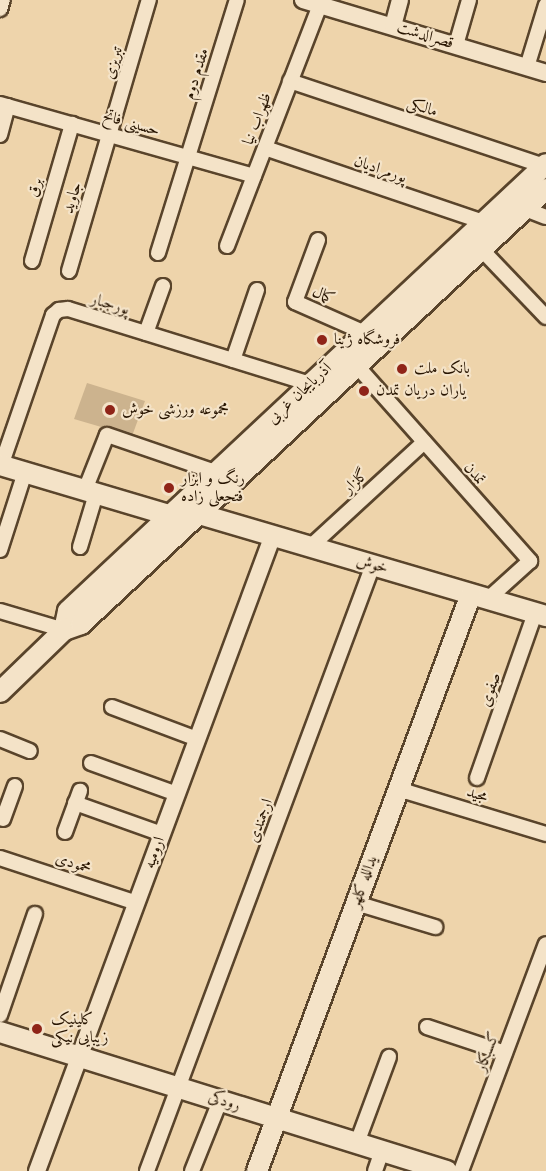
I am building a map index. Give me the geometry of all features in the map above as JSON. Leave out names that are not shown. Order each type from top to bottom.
[{"type":"main road","name":"آذربایجان غربی","points":[[64,630],[68,611],[545,165]]},
{"type":"main road","name":"آذربایجان غربی","points":[[0,692],[64,630],[81,624],[546,189]]},
{"type":"main road","points":[[0,465],[169,515]]},
{"type":"main road","name":"خوش","points":[[199,514],[541,614]]},
{"type":"main road","name":"یدالله کلهر","points":[[257,1171],[398,789],[479,596]]},
{"type":"main road","name":"رودکی","points":[[0,1032],[447,1171]]},
{"type":"street","points":[[0,9],[3,0]]},
{"type":"street","name":"تبریزی","points":[[110,135],[149,0]]},
{"type":"street","name":"مقدم دوم","points":[[158,253],[237,0]]},
{"type":"street","name":"قصرالدشت","points":[[303,0],[546,73]]},
{"type":"street","points":[[393,26],[400,0]]},
{"type":"street","points":[[456,45],[469,0]]},
{"type":"street","points":[[527,67],[546,4]]},
{"type":"street","name":"ظهراب نیا","points":[[227,246],[320,5]]},
{"type":"street","name":"مالکی","points":[[291,81],[545,165]]},
{"type":"street","points":[[0,135],[4,105]]},
{"type":"street","name":"حسینی فاتح","points":[[4,105],[254,176]]},
{"type":"street","name":"برق","points":[[32,261],[72,124]]},
{"type":"street","name":"جاوید","points":[[69,271],[110,135]]},
{"type":"street","name":"پورمرادیان","points":[[265,148],[484,222]]},
{"type":"street","points":[[525,209],[546,217]]},
{"type":"street","name":"کمال","points":[[318,240],[295,302],[365,333]]},
{"type":"street","points":[[481,249],[546,317]]},
{"type":"street","points":[[146,333],[163,286]]},
{"type":"street","points":[[233,360],[257,290]]},
{"type":"street","name":"پورجبار","points":[[0,465],[55,312],[68,309],[311,384]]},
{"type":"street","name":"تمدن","points":[[357,366],[530,561],[479,596]]},
{"type":"street","points":[[80,547],[91,492],[107,435],[215,472]]},
{"type":"street","name":"گلزار","points":[[310,547],[424,442]]},
{"type":"street","points":[[0,550],[25,472]]},
{"type":"street","name":"ارومیه","points":[[37,1171],[273,535]]},
{"type":"street","name":"ارجمندی","points":[[147,1171],[180,1088],[373,565]]},
{"type":"street","points":[[0,611],[64,630]]},
{"type":"street","name":"صفوی","points":[[477,778],[541,614]]},
{"type":"street","points":[[112,707],[197,739]]},
{"type":"street","points":[[0,739],[30,751]]},
{"type":"street","points":[[91,763],[177,794]]},
{"type":"street","name":"مجید","points":[[398,789],[546,834]]},
{"type":"street","points":[[3,819],[8,792]]},
{"type":"street","points":[[65,832],[78,797],[162,834]]},
{"type":"street","name":"محمودی","points":[[0,858],[137,903]]},
{"type":"street","points":[[356,903],[435,927]]},
{"type":"street","points":[[0,1015],[35,914]]},
{"type":"street","name":"کسبکار","points":[[461,1171],[546,944]]},
{"type":"street","points":[[427,1027],[505,1053]]},
{"type":"street","points":[[357,1143],[389,1057]]},
{"type":"street","points":[[192,1171],[220,1101]]},
{"type":"street","points":[[375,1171],[382,1151]]},
{"type":"shaded area","name":"مجموعه ورزشی خوش","points":[[87,383],[145,401],[132,436],[74,419]]},
{"type":"place","name":"فروشگاه ژینا","points":[[322,340]]},
{"type":"place","name":"بانک ملت","points":[[402,369]]},
{"type":"place","name":"یاران دریان تمدن","points":[[364,391]]},
{"type":"place","name":"مجموعه ورزشی خوش","points":[[110,410]]},
{"type":"place","name":"رنگ و ابزار فتحعلی زاده","points":[[169,488]]},
{"type":"place","name":"کلینیک زیبایی نیکی","points":[[37,1029]]}]
